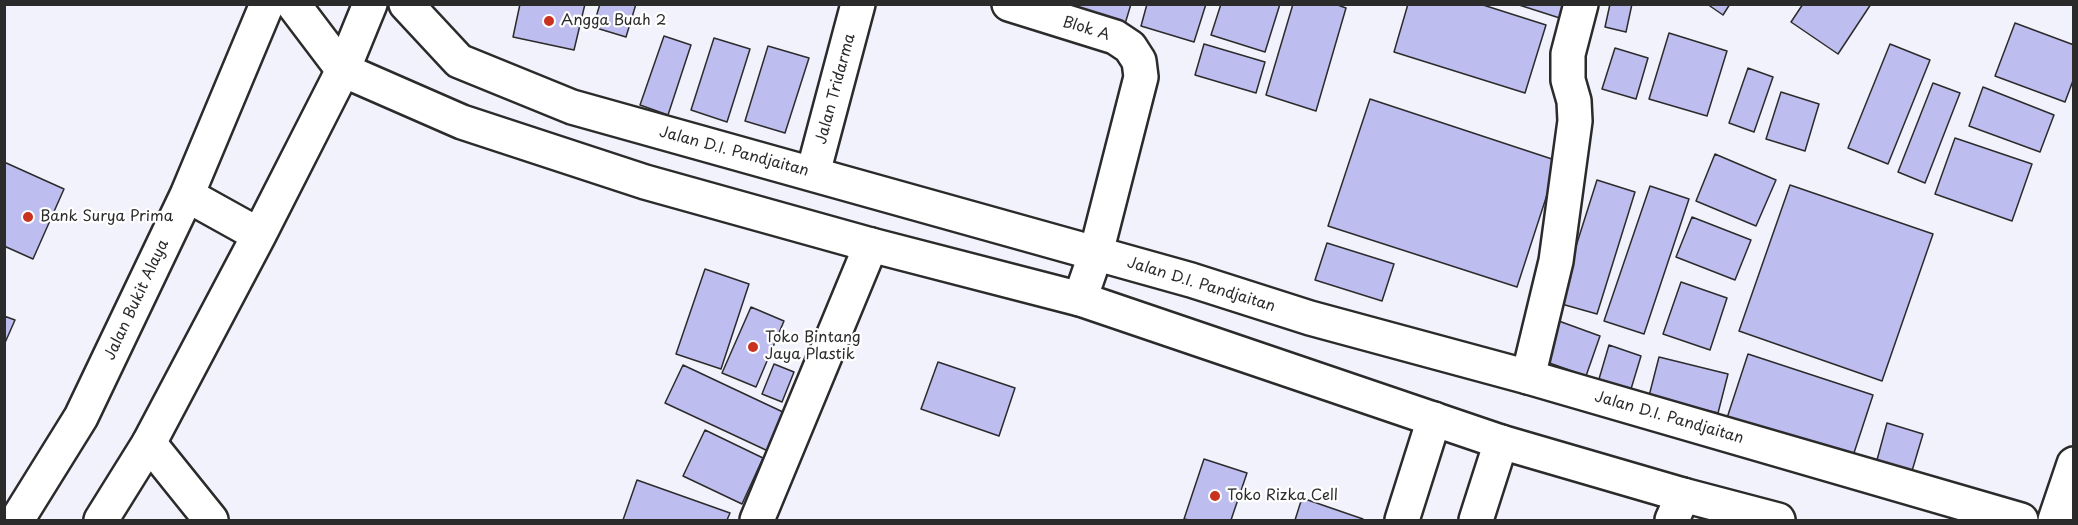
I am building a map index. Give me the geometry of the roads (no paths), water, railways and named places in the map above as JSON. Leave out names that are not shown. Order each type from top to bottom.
[{"type":"main road","name":"Jalan Bukit Alaya","points":[[17,520],[25,511],[81,417],[187,195],[267,4]]},
{"type":"main road","points":[[293,4],[343,70],[462,122],[645,182],[871,245],[1080,299],[1501,442],[1678,508],[1778,520]]},
{"type":"main road","points":[[101,520],[149,443],[259,236],[343,70],[370,4]]},
{"type":"main road","name":"Jalan D.I. Pandjaitan","points":[[406,4],[459,61],[572,107],[1191,280],[1310,318],[1528,377],[2021,520]]},
{"type":"main road","name":"Jalan Tridarma","points":[[813,173],[858,4]]},
{"type":"main road","name":"Blok A","points":[[1009,4],[1115,38],[1130,47],[1139,61],[1141,77],[1096,253]]},
{"type":"main road","points":[[1528,377],[1556,261],[1575,121],[1574,101],[1568,80],[1568,54],[1581,4]]},
{"type":"main road","points":[[187,195],[259,236]]},
{"type":"main road","points":[[757,520],[871,245]]},
{"type":"main road","points":[[1080,299],[1096,253]]},
{"type":"main road","points":[[1402,520],[1434,419]]},
{"type":"main road","points":[[1476,520],[1501,442]]},
{"type":"main road","points":[[149,443],[211,520]]},
{"type":"main road","points":[[2055,520],[2073,464]]},
{"type":"place","name":"Angga Buah 2","points":[[549,21]]},
{"type":"place","name":"Bank Surya Prima","points":[[28,217]]},
{"type":"place","name":"Toko Bintang Jaya Plastik","points":[[753,347]]},
{"type":"place","name":"Toko Rizka Cell","points":[[1215,496]]}]
